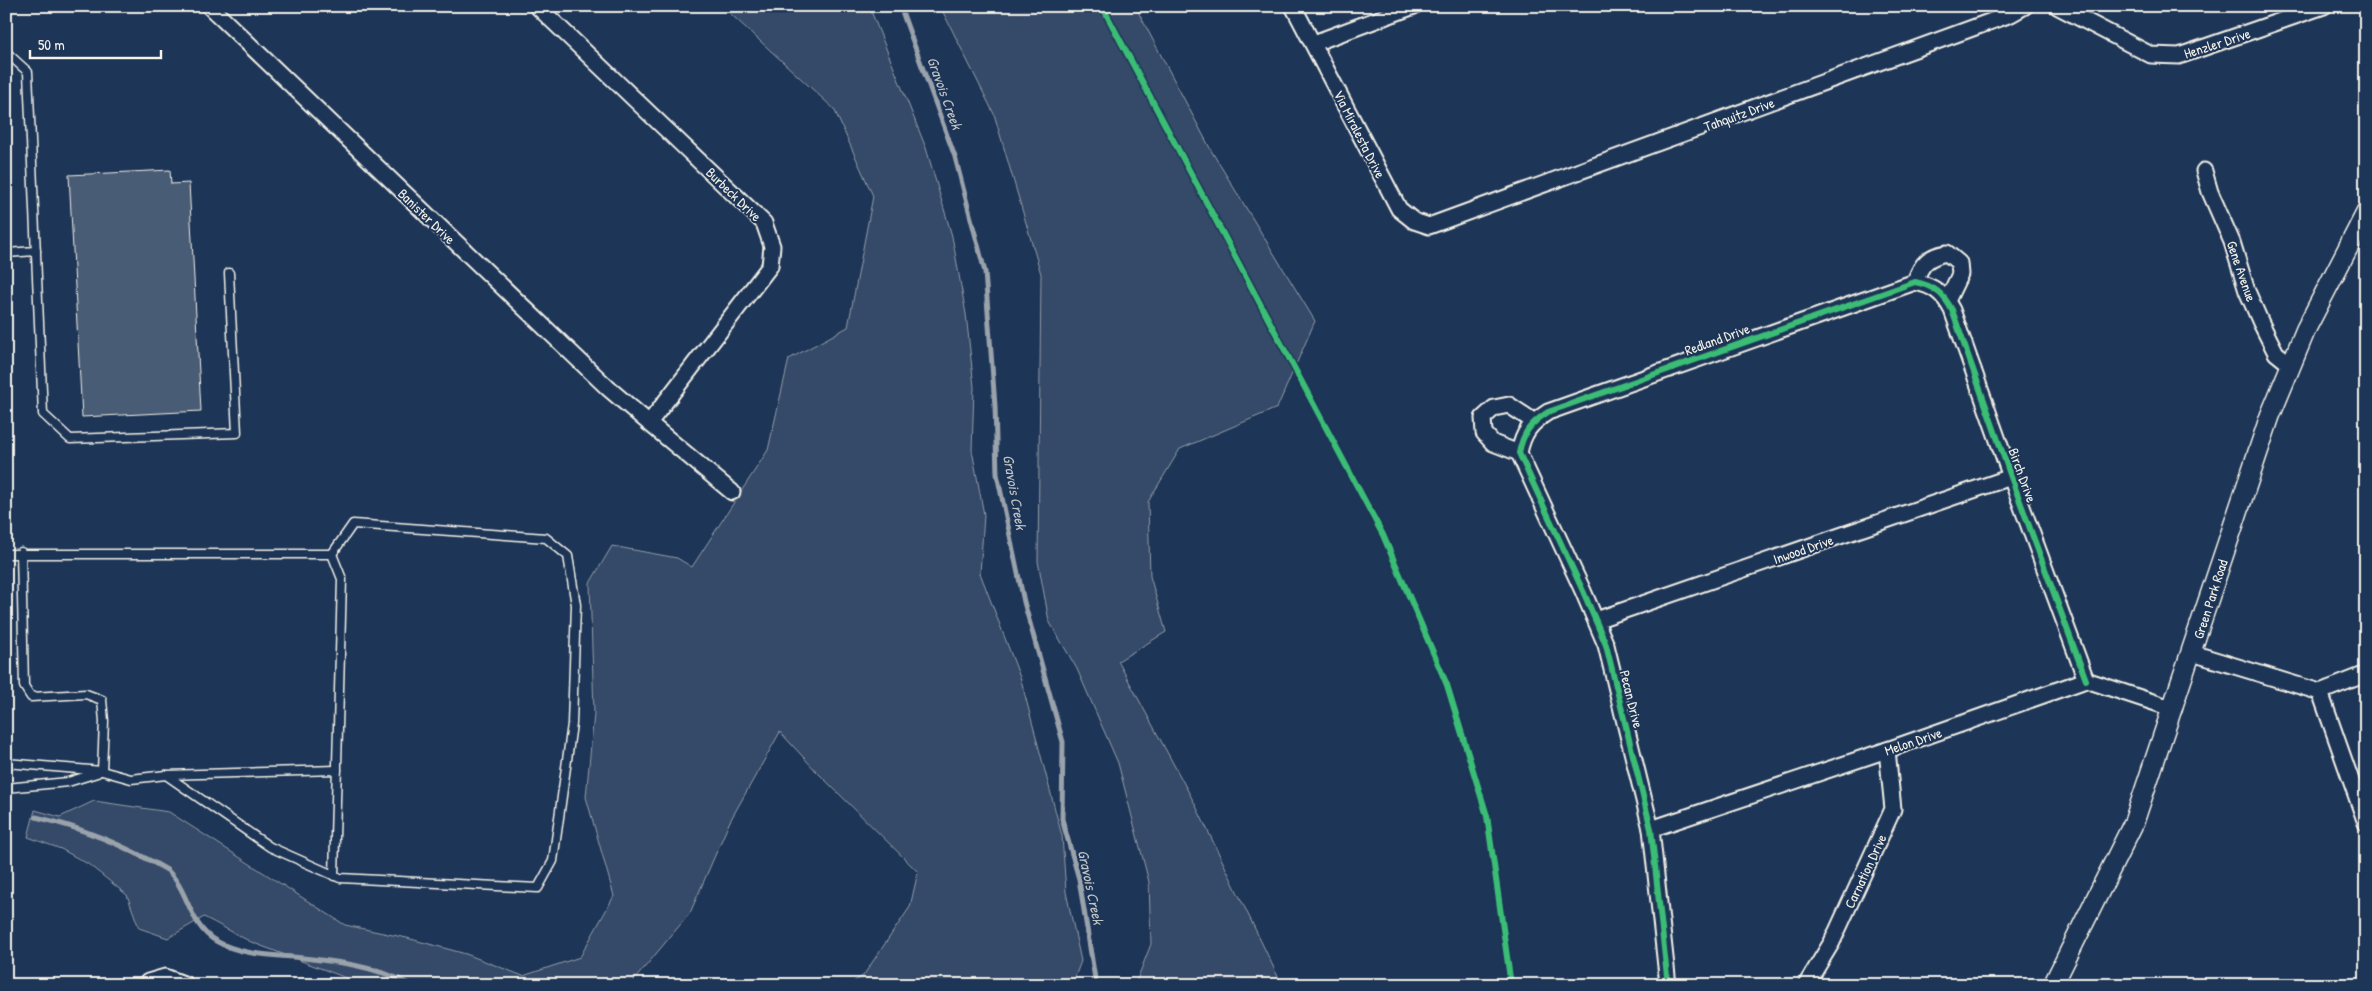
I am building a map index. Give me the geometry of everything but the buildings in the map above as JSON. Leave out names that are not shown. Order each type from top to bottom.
[{"type":"street","name":"Banister Drive","points":[[209,6],[608,388],[649,423]]},
{"type":"street","name":"Burbeck Drive","points":[[537,6],[764,223],[772,246],[770,266],[760,282],[649,423]]},
{"type":"street","name":"Via Miralesta Drive","points":[[1293,6],[1314,42],[1398,209],[1414,221],[1429,226],[1453,218]]},
{"type":"street","points":[[1314,42],[1414,6]]},
{"type":"street","name":"Tahquitz Drive","points":[[1453,218],[2011,14],[2025,6]]},
{"type":"street","name":"Henzler Drive","points":[[2057,6],[2151,55],[2179,56],[2324,6]]},
{"type":"street","name":"Gene Avenue","points":[[2204,171],[2210,192],[2232,242],[2254,307],[2276,353],[2291,365]]},
{"type":"street","name":"Green Park Road","points":[[2053,985],[2134,822],[2174,709],[2270,416],[2319,304],[2366,213]]},
{"type":"street","points":[[1922,283],[1920,269],[1934,255],[1947,253],[1959,263],[1960,274],[1947,301]]},
{"type":"street","name":"Birch Drive","points":[[1922,283],[1942,294],[1952,310],[2011,478],[2086,680]]},
{"type":"street","name":"Redland Drive","points":[[1519,453],[1522,436],[1533,421],[1548,412],[1922,283]]},
{"type":"street","points":[[1519,453],[1494,443],[1484,433],[1483,418],[1494,408],[1509,405],[1533,421]]},
{"type":"street","points":[[649,423],[732,492]]},
{"type":"street","name":"Pecan Drive","points":[[1519,453],[1606,645],[1651,828],[1668,985]]},
{"type":"street","name":"Inwood Drive","points":[[1596,620],[2011,478]]},
{"type":"street","points":[[2192,654],[2320,692],[2366,674]]},
{"type":"street","points":[[2086,680],[2174,709]]},
{"type":"street","name":"Melon Drive","points":[[1651,828],[1887,750],[2086,680]]},
{"type":"street","points":[[2320,692],[2366,823]]},
{"type":"street","name":"Carnation Drive","points":[[1806,985],[1832,942],[1893,809],[1887,750]]},
{"type":"street","points":[[147,985],[148,982],[165,977],[186,985]]},
{"type":"lane","points":[[6,52],[28,72],[43,414],[70,439],[237,433],[230,274]]},
{"type":"lane","points":[[6,253],[36,252]]},
{"type":"lane","points":[[166,775],[270,847],[340,878],[538,888],[553,861],[572,724],[576,605],[568,556],[546,538],[353,524],[332,554]]},
{"type":"lane","points":[[21,552],[24,686],[31,697],[86,694],[102,700],[104,721],[102,771]]},
{"type":"lane","points":[[6,554],[21,552],[332,554]]},
{"type":"lane","points":[[332,554],[342,579],[334,876]]},
{"type":"lane","points":[[6,763],[102,771],[131,779],[166,775],[337,770]]},
{"type":"lane","points":[[6,788],[68,782],[102,771]]},
{"type":"shaded area","points":[[722,6],[869,6],[926,148],[952,236],[966,314],[974,387],[972,450],[984,515],[980,573],[1021,680],[1062,836],[1066,892],[1081,961],[1072,985],[848,985],[863,976],[910,907],[918,872],[817,772],[780,732],[730,821],[690,913],[630,985],[357,985],[349,979],[251,942],[204,917],[168,938],[139,928],[127,895],[88,864],[61,849],[28,837],[35,810],[60,817],[94,801],[169,812],[345,925],[407,938],[466,954],[523,976],[580,957],[614,896],[586,797],[594,714],[590,583],[612,546],[677,558],[692,567],[768,450],[789,359],[848,327],[873,196],[834,109]]},
{"type":"shaded area","points":[[940,6],[1135,6],[1212,152],[1315,321],[1277,408],[1180,449],[1148,502],[1150,576],[1166,632],[1118,661],[1195,804],[1282,985],[1135,985],[1151,944],[1149,882],[1118,763],[1077,669],[1049,621],[1038,561],[1041,274],[994,114]]},
{"type":"waterway","name":"Gravois Creek","points":[[900,6],[955,157],[985,272],[995,406],[997,474],[1024,602],[1063,742],[1062,819],[1079,879],[1096,985]]},
{"type":"waterway","points":[[36,817],[104,839],[136,853],[167,870],[180,887],[200,926],[216,941],[234,949],[253,953],[324,960],[368,968],[411,985]]},
{"type":"cycle path","points":[[1102,6],[1383,535],[1447,685],[1487,816],[1511,985]]},
{"type":"cycle path","points":[[1668,985],[1651,829],[1606,645],[1519,453],[1525,434],[1532,424],[1542,416],[1548,412],[1915,282],[1933,288],[1945,299],[1952,310],[2086,680]]}]
